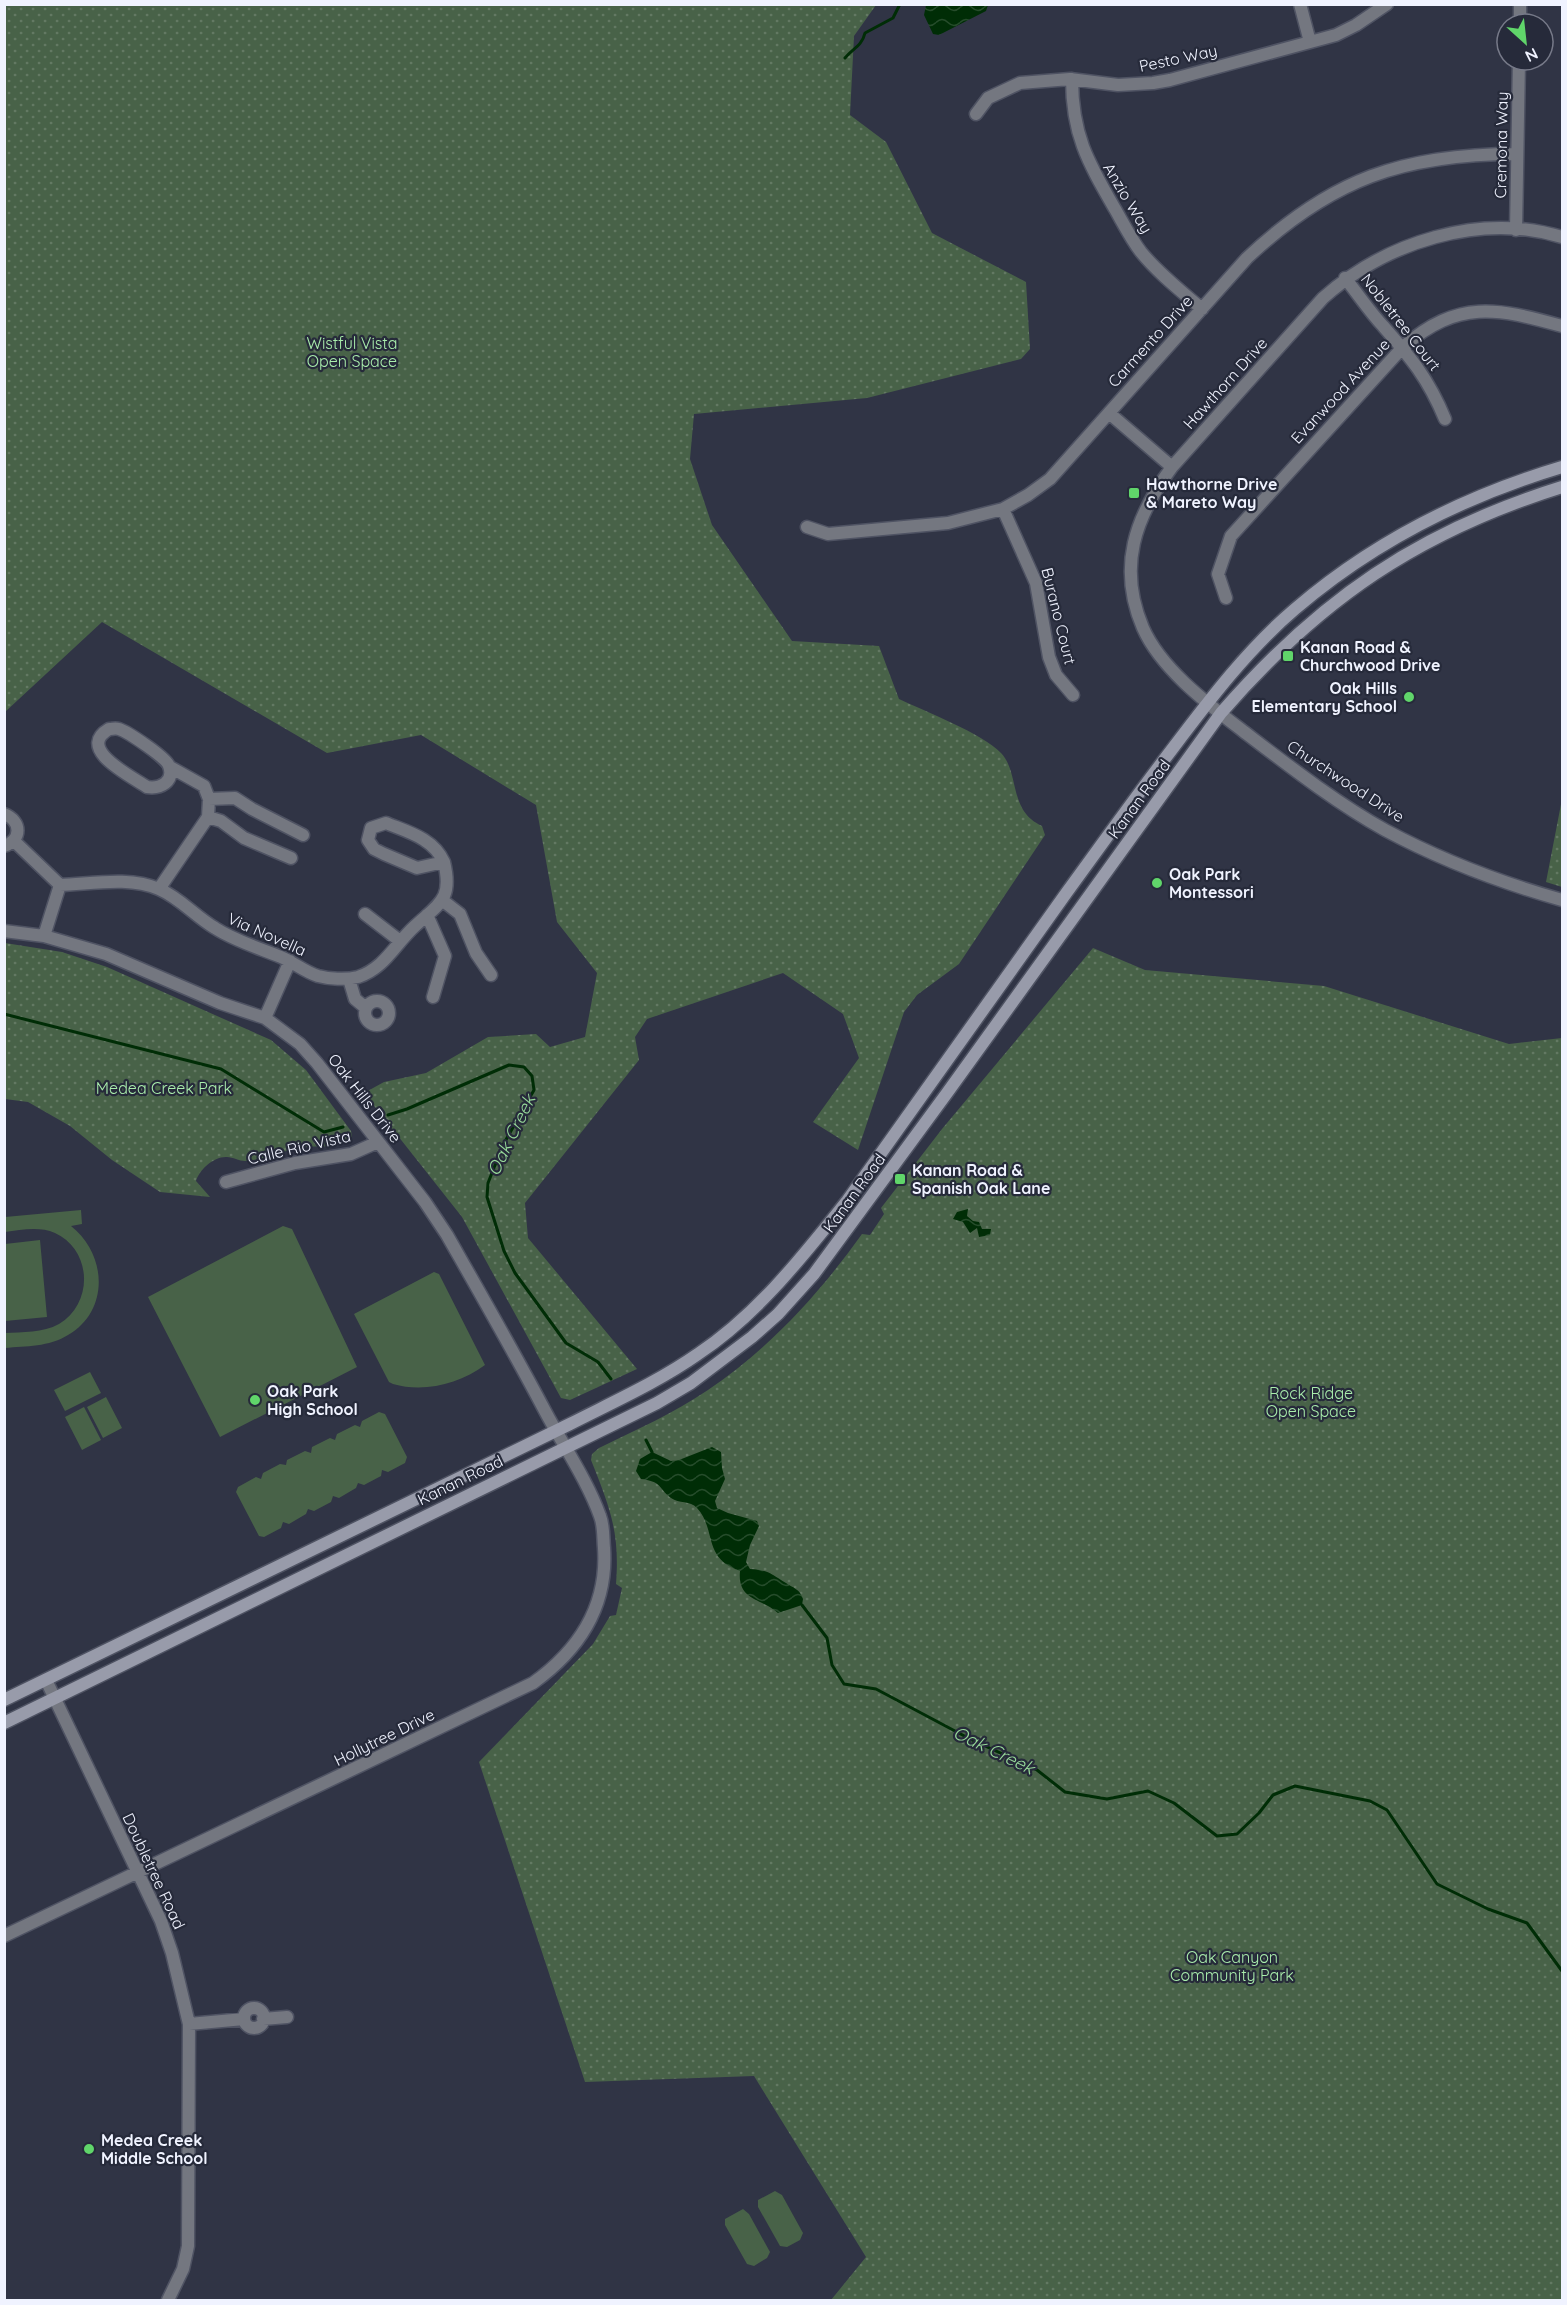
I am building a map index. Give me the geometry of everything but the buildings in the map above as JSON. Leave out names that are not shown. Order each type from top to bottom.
[{"type":"main road","name":"Kanan Road","points":[[4,1700],[556,1431],[648,1385],[700,1353],[740,1321],[796,1264],[847,1201],[1115,825],[1208,702],[1244,660],[1293,611],[1325,584],[1364,557],[1441,513],[1494,490],[1563,467]]},
{"type":"main road","name":"Kanan Road","points":[[4,1723],[657,1403],[691,1383],[752,1337],[797,1293],[874,1193],[1221,713],[1264,664],[1300,630],[1372,575],[1409,551],[1489,512],[1563,487]]},
{"type":"street","points":[[1300,4],[1310,42]]},
{"type":"street","name":"Pesto Way","points":[[976,114],[988,98],[1020,83],[1072,79],[1118,85],[1153,83],[1336,35],[1356,26],[1387,4]]},
{"type":"street","name":"Cremona Way","points":[[1515,230],[1519,72]]},
{"type":"street","name":"Anzio Way","points":[[1072,79],[1075,126],[1091,168],[1141,252],[1202,309]]},
{"type":"street","name":"Carmento Drive","points":[[807,527],[828,534],[948,523],[1003,509],[1050,479],[1247,258],[1272,234],[1307,208],[1342,188],[1385,171],[1427,159],[1470,154],[1517,154]]},
{"type":"street","name":"Hawthorn Drive","points":[[1221,713],[1176,675],[1160,657],[1142,626],[1133,594],[1132,557],[1138,524],[1154,492],[1172,467],[1323,298],[1346,278],[1385,255],[1426,239],[1469,231],[1515,230],[1563,237]]},
{"type":"street","name":"Nobletree Court","points":[[1346,278],[1381,325],[1421,370],[1435,394],[1445,419]]},
{"type":"street","name":"Evanwood Avenue","points":[[1226,598],[1218,574],[1231,536],[1402,347],[1435,322],[1479,311],[1515,313],[1563,326]]},
{"type":"street","points":[[1109,413],[1172,467]]},
{"type":"street","name":"Burano Court","points":[[1003,509],[1036,583],[1049,657],[1056,675],[1072,695]]},
{"type":"street","name":"Churchwood Drive","points":[[1221,713],[1298,773],[1387,830],[1456,864],[1563,900]]},
{"type":"street","points":[[159,889],[208,817],[209,799],[204,786],[170,767],[164,759],[120,730],[109,729],[99,738],[98,747],[101,755],[147,787],[156,789],[166,784],[170,778],[170,767]]},
{"type":"street","points":[[209,799],[235,798],[303,835]]},
{"type":"street","points":[[4,814],[14,819],[18,825],[18,834],[9,844],[60,885],[44,936]]},
{"type":"street","points":[[208,817],[221,821],[244,838],[291,858]]},
{"type":"street","points":[[444,862],[417,868],[374,849],[368,840],[368,834],[371,828],[386,823],[425,839],[441,856],[444,862],[449,882],[442,900],[460,914],[476,953],[491,975]]},
{"type":"street","name":"Via Novella","points":[[60,885],[127,882],[159,889],[227,936],[290,961],[316,975],[349,979],[375,969],[387,959],[400,941],[442,900]]},
{"type":"street","points":[[365,914],[400,941]]},
{"type":"street","points":[[427,915],[445,956],[433,997]]},
{"type":"street","name":"Oak Hills Drive","points":[[4,931],[44,936],[106,954],[220,1003],[264,1018],[300,1044],[443,1228],[565,1447]]},
{"type":"street","points":[[264,1018],[290,961]]},
{"type":"street","points":[[349,979],[355,999],[366,1008]]},
{"type":"street","name":"Calle Rio Vista","points":[[226,1182],[295,1163],[351,1154],[378,1142]]},
{"type":"street","name":"Hollytree Drive","points":[[4,1936],[515,1693],[549,1672],[580,1640],[591,1620],[600,1594],[605,1564],[601,1517],[565,1447]]},
{"type":"street","name":"Doubletree Road","points":[[46,1680],[161,1921],[172,1953],[189,2024],[191,2066],[188,2246],[183,2269],[168,2301]]},
{"type":"street","points":[[189,2024],[244,2019],[245,2013],[254,2008],[262,2013],[263,2019],[287,2018]]},
{"type":"green space","name":"Wistful Vista Open Space","points":[[4,5],[876,5],[854,36],[850,115],[886,142],[932,233],[1026,282],[1030,349],[1021,359],[867,398],[694,414],[690,459],[712,525],[792,641],[879,646],[899,699],[953,723],[981,738],[1001,753],[1011,771],[1019,802],[1031,819],[1042,826],[1045,835],[959,964],[917,995],[904,1012],[858,1150],[813,1122],[859,1058],[843,1014],[783,973],[647,1019],[635,1037],[639,1060],[525,1203],[528,1238],[637,1369],[570,1400],[561,1398],[462,1217],[364,1093],[384,1082],[426,1073],[488,1037],[536,1034],[550,1047],[585,1037],[597,973],[557,922],[536,805],[421,735],[327,753],[102,622],[5,712]]},
{"type":"green space","points":[[1562,799],[1562,887],[1546,882]]},
{"type":"green space","name":"Medea Creek Park","points":[[5,943],[62,952],[107,967],[271,1040],[306,1070],[351,1131],[352,1137],[334,1146],[299,1148],[252,1160],[243,1161],[222,1157],[212,1161],[204,1168],[196,1181],[210,1197],[160,1192],[112,1160],[70,1126],[28,1102],[5,1099]]},
{"type":"green space","points":[[1093,948],[1145,970],[1324,986],[1509,1044],[1562,1038],[1562,2300],[831,2300],[866,2257],[754,2076],[585,2082],[479,1762],[593,1644],[610,1616],[616,1615],[622,1588],[616,1584],[615,1535],[608,1507],[591,1460],[592,1454],[599,1448],[668,1414],[708,1390],[752,1357],[792,1319],[862,1234],[870,1235],[884,1214],[881,1208],[942,1129]]},
{"type":"green space","points":[[81,1210],[82,1224],[71,1226],[92,1251],[97,1266],[99,1282],[97,1297],[91,1312],[82,1325],[61,1339],[37,1345],[5,1348],[5,1333],[46,1329],[59,1324],[70,1315],[83,1290],[84,1277],[82,1264],[76,1251],[67,1241],[55,1233],[43,1230],[5,1232],[5,1217]]},
{"type":"green space","points":[[283,1226],[292,1229],[357,1367],[220,1437],[148,1297]]},
{"type":"green space","points":[[40,1240],[47,1317],[5,1321],[5,1244]]},
{"type":"green space","points":[[434,1272],[439,1274],[485,1365],[453,1382],[441,1385],[417,1388],[393,1384],[389,1382],[354,1314]]},
{"type":"green space","points":[[90,1372],[101,1393],[65,1411],[54,1390]]},
{"type":"green space","points":[[106,1397],[122,1428],[103,1438],[87,1407]]},
{"type":"green space","points":[[84,1407],[101,1440],[82,1450],[65,1417]]},
{"type":"green space","points":[[379,1412],[385,1414],[407,1457],[405,1463],[388,1472],[382,1470],[381,1476],[364,1485],[358,1483],[356,1488],[339,1498],[333,1496],[331,1502],[314,1511],[308,1509],[306,1514],[289,1524],[283,1522],[281,1528],[264,1537],[259,1536],[236,1492],[238,1487],[256,1477],[261,1479],[263,1473],[280,1464],[286,1465],[287,1460],[305,1451],[311,1453],[312,1447],[330,1438],[335,1440],[337,1434],[355,1425],[360,1427],[362,1421]]},
{"type":"green space","points":[[775,2191],[782,2195],[803,2233],[800,2240],[787,2247],[780,2246],[758,2207],[758,2200]]},
{"type":"green space","points":[[743,2209],[749,2214],[770,2252],[767,2258],[754,2266],[747,2264],[725,2225],[725,2219]]},
{"type":"water","points":[[926,5],[988,5],[986,11],[939,35],[933,34],[924,15]]},
{"type":"water","points":[[968,1209],[967,1216],[979,1222],[982,1229],[991,1229],[990,1235],[979,1237],[977,1228],[970,1233],[963,1222],[953,1219],[957,1212]]},
{"type":"water","points":[[712,1447],[721,1452],[725,1479],[715,1501],[717,1508],[757,1521],[759,1526],[750,1545],[746,1562],[750,1569],[770,1573],[796,1589],[803,1599],[802,1605],[778,1613],[746,1594],[740,1581],[740,1571],[720,1559],[703,1516],[697,1508],[671,1498],[656,1483],[641,1479],[636,1471],[640,1459],[652,1452],[671,1461]]},
{"type":"waterway","points":[[845,58],[859,44],[865,33],[893,18],[900,4]]},
{"type":"waterway","name":"Oak Creek","points":[[4,1014],[221,1069],[324,1132],[343,1127]]},
{"type":"waterway","name":"Oak Creek","points":[[388,1115],[509,1065],[524,1067],[532,1076],[534,1090],[503,1145],[488,1183],[487,1197],[504,1251],[515,1273],[566,1343],[598,1362],[611,1379]]},
{"type":"waterway","name":"Oak Creek","points":[[646,1440],[652,1452]]},
{"type":"waterway","name":"Oak Creek","points":[[802,1605],[827,1638],[832,1665],[844,1684],[876,1689],[970,1739],[1037,1770],[1065,1792],[1107,1799],[1148,1791],[1174,1803],[1217,1836],[1237,1834],[1259,1813],[1273,1795],[1295,1786],[1370,1801],[1387,1810],[1437,1884],[1488,1909],[1527,1923],[1562,1971]]},
{"type":"place","name":"Hawthorne Drive & Mareto Way","points":[[1134,493]]},
{"type":"place","name":"Kanan Road & Churchwood Drive","points":[[1288,656]]},
{"type":"place","name":"Oak Hills Elementary School","points":[[1409,697]]},
{"type":"place","name":"Oak Park Montessori","points":[[1157,883]]},
{"type":"place","name":"Kanan Road & Spanish Oak Lane","points":[[900,1179]]},
{"type":"place","name":"Oak Park High School","points":[[255,1400]]},
{"type":"place","name":"Medea Creek Middle School","points":[[89,2149]]},
{"type":"park label","name":"Rock Ridge Open Space","points":[[1311,1402]]},
{"type":"park label","name":"Oak Canyon Community Park","points":[[1232,1966]]}]
